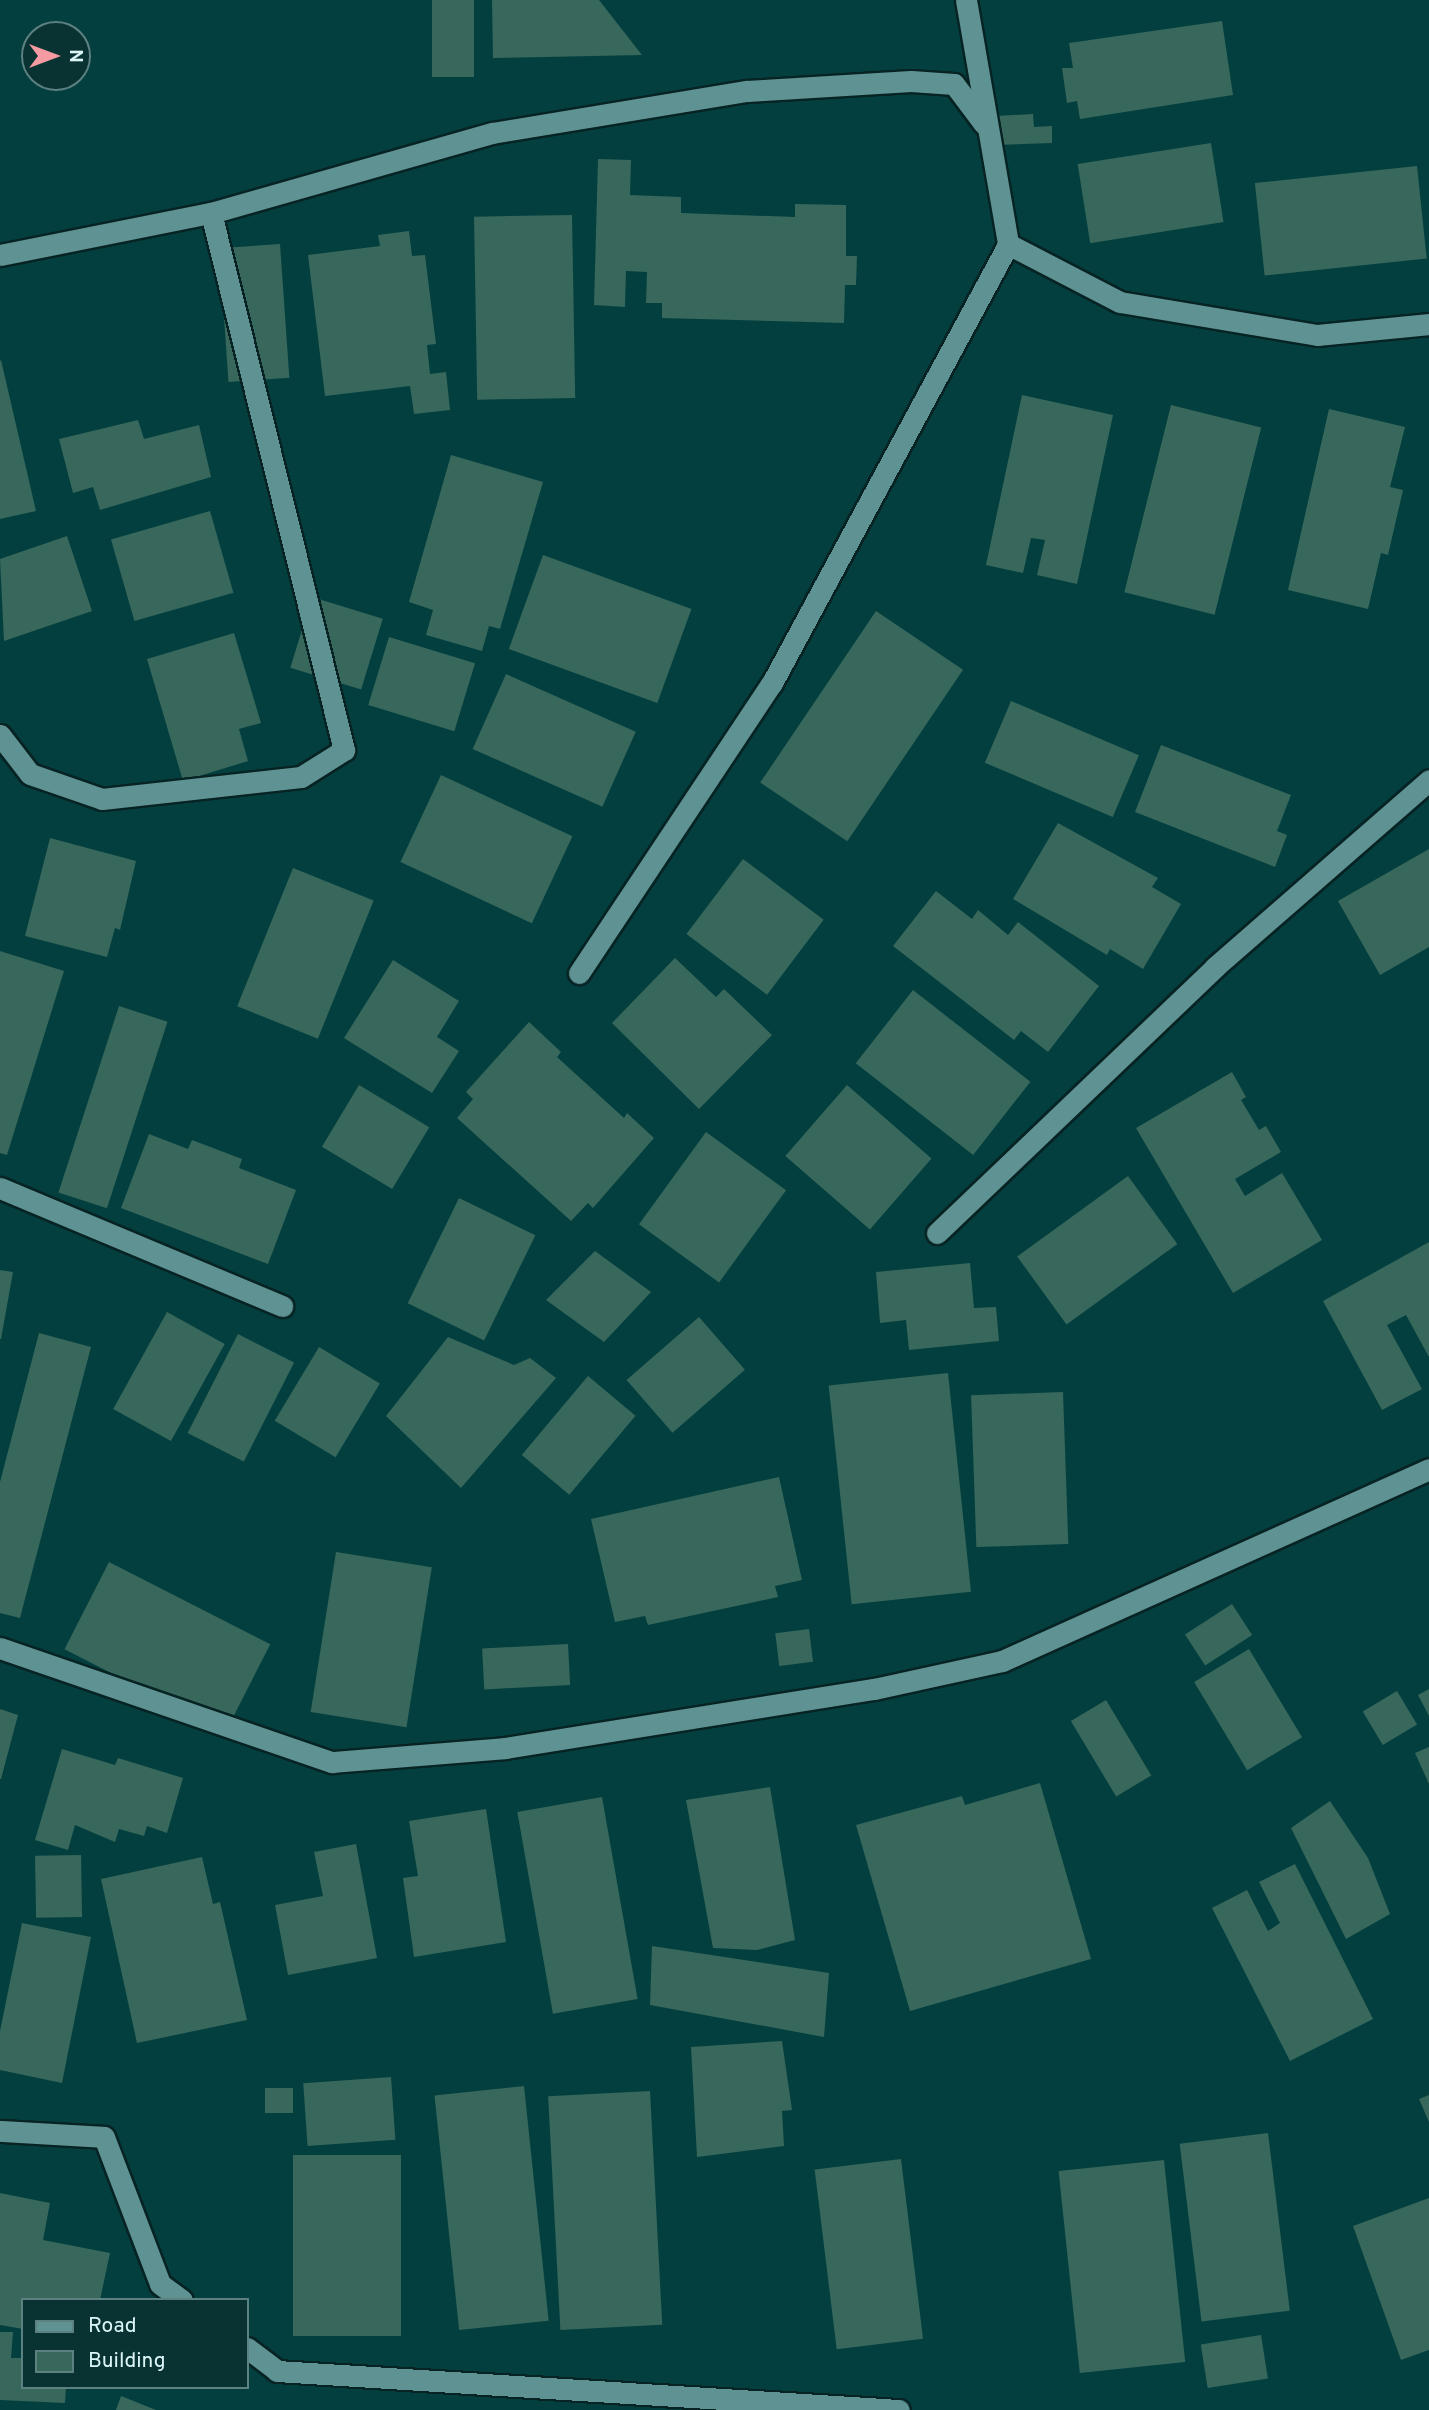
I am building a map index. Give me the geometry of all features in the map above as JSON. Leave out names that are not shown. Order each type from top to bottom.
[{"type":"street","points":[[579,972],[772,682],[1008,244],[984,124],[966,0]]},
{"type":"street","points":[[0,254],[211,212],[492,133],[747,91],[911,81],[954,84],[984,124]]},
{"type":"street","points":[[0,734],[30,774],[102,799],[301,777],[344,750],[211,212]]},
{"type":"street","points":[[1008,244],[1120,302],[1317,335],[1429,324]]},
{"type":"street","points":[[937,1233],[1215,967],[1429,780]]},
{"type":"street","points":[[0,1188],[282,1306]]},
{"type":"street","points":[[0,1648],[332,1762],[505,1748],[874,1689],[1002,1661],[1429,1469]]},
{"type":"street","points":[[0,2131],[104,2137],[160,2284],[179,2298]]},
{"type":"street","points":[[248,2349],[277,2371],[899,2410]]},
{"type":"building","points":[[432,0],[474,0],[474,77],[432,77]]},
{"type":"building","points":[[492,0],[599,0],[642,55],[493,58]]},
{"type":"building","points":[[1222,21],[1233,95],[1080,119],[1077,101],[1067,103],[1062,68],[1073,68],[1069,43]]},
{"type":"building","points":[[1033,114],[1034,127],[1052,126],[1052,143],[997,145],[995,116]]},
{"type":"building","points":[[1211,143],[1224,222],[1090,243],[1078,164]]},
{"type":"building","points":[[598,159],[631,160],[630,195],[681,197],[681,213],[795,217],[795,204],[846,205],[846,256],[857,256],[856,285],[845,285],[844,323],[662,318],[662,303],[646,303],[647,272],[626,271],[625,307],[594,305]]},
{"type":"building","points":[[1417,166],[1427,258],[1265,276],[1255,183]]},
{"type":"building","points":[[572,215],[575,398],[477,400],[474,217]]},
{"type":"building","points":[[409,231],[412,256],[425,255],[436,344],[427,345],[430,374],[446,372],[450,410],[414,414],[410,386],[325,396],[308,255],[380,246],[378,235]]},
{"type":"building","points":[[280,244],[289,378],[228,382],[219,248]]},
{"type":"building","points":[[0,361],[36,511],[0,519]]},
{"type":"building","points":[[1022,395],[1113,415],[1077,584],[1037,575],[1045,540],[1031,538],[1023,573],[986,565]]},
{"type":"building","points":[[1171,405],[1261,427],[1215,615],[1124,592]]},
{"type":"building","points":[[1329,409],[1405,427],[1390,487],[1403,490],[1388,555],[1381,553],[1368,609],[1288,590]]},
{"type":"building","points":[[138,420],[144,439],[199,425],[211,477],[100,510],[93,487],[73,493],[59,439]]},
{"type":"building","points":[[451,455],[543,482],[500,629],[489,626],[482,651],[426,635],[433,610],[409,602]]},
{"type":"building","points":[[210,511],[233,593],[134,621],[111,539]]},
{"type":"building","points":[[67,536],[92,611],[4,641],[0,559]]},
{"type":"building","points":[[543,555],[691,609],[657,703],[509,649]]},
{"type":"building","points":[[312,597],[383,619],[361,689],[290,668]]},
{"type":"building","points":[[876,611],[963,670],[847,841],[760,783]]},
{"type":"building","points":[[234,633],[261,723],[239,729],[248,761],[183,781],[147,659]]},
{"type":"building","points":[[389,637],[475,663],[454,731],[368,705]]},
{"type":"building","points":[[506,674],[636,732],[602,807],[473,749]]},
{"type":"building","points":[[1011,701],[1139,755],[1113,817],[985,763]]},
{"type":"building","points":[[1161,745],[1291,795],[1277,831],[1287,835],[1275,867],[1135,812]]},
{"type":"building","points":[[441,775],[572,836],[532,923],[400,862]]},
{"type":"building","points":[[1058,823],[1158,878],[1152,887],[1181,904],[1143,969],[1110,949],[1107,955],[1013,899]]},
{"type":"building","points":[[50,838],[136,861],[120,930],[115,928],[107,957],[25,936]]},
{"type":"building","points":[[1429,849],[1429,947],[1380,975],[1338,901]]},
{"type":"building","points":[[743,859],[824,920],[767,995],[686,934]]},
{"type":"building","points":[[293,868],[374,901],[318,1039],[237,1006]]},
{"type":"building","points":[[936,891],[972,919],[978,910],[1008,935],[1018,922],[1099,986],[1048,1052],[1021,1031],[1014,1040],[893,946]]},
{"type":"building","points":[[0,951],[64,971],[7,1155],[0,1153]]},
{"type":"building","points":[[675,958],[716,997],[724,989],[772,1035],[699,1109],[612,1023]]},
{"type":"building","points":[[393,960],[459,1001],[437,1037],[459,1051],[432,1093],[344,1038]]},
{"type":"building","points":[[913,990],[1030,1082],[973,1155],[856,1063]]},
{"type":"building","points":[[119,1006],[168,1022],[107,1208],[58,1192]]},
{"type":"building","points":[[529,1022],[561,1052],[557,1057],[624,1118],[627,1113],[654,1138],[593,1208],[588,1203],[571,1221],[457,1118],[473,1099],[466,1092]]},
{"type":"building","points":[[1232,1072],[1246,1097],[1241,1100],[1259,1130],[1266,1126],[1281,1152],[1235,1179],[1245,1196],[1282,1173],[1322,1240],[1233,1293],[1136,1128]]},
{"type":"building","points":[[359,1085],[429,1127],[392,1189],[322,1147]]},
{"type":"building","points":[[847,1085],[932,1158],[870,1229],[785,1156]]},
{"type":"building","points":[[706,1132],[786,1190],[719,1282],[639,1224]]},
{"type":"building","points":[[149,1134],[188,1149],[192,1140],[242,1159],[239,1168],[296,1190],[268,1264],[121,1208]]},
{"type":"building","points":[[1128,1176],[1177,1244],[1067,1324],[1017,1257]]},
{"type":"building","points":[[459,1198],[535,1235],[484,1340],[408,1303]]},
{"type":"building","points":[[1429,1242],[1429,1357],[1406,1315],[1387,1325],[1422,1389],[1382,1410],[1323,1301]]},
{"type":"building","points":[[595,1251],[651,1292],[604,1342],[546,1300]]},
{"type":"building","points":[[970,1263],[974,1308],[996,1307],[999,1341],[909,1350],[906,1320],[880,1323],[876,1272]]},
{"type":"building","points":[[0,1270],[13,1272],[1,1339],[0,1339]]},
{"type":"building","points":[[167,1312],[225,1344],[171,1441],[113,1409]]},
{"type":"building","points":[[699,1317],[745,1370],[672,1433],[627,1380]]},
{"type":"building","points":[[39,1333],[91,1347],[20,1618],[0,1613],[0,1482]]},
{"type":"building","points":[[238,1334],[294,1363],[244,1462],[188,1433]]},
{"type":"building","points":[[448,1337],[514,1365],[530,1358],[556,1378],[461,1488],[386,1416]]},
{"type":"building","points":[[319,1347],[380,1384],[336,1457],[275,1421]]},
{"type":"building","points":[[948,1373],[971,1592],[852,1604],[829,1386]]},
{"type":"building","points":[[588,1376],[635,1416],[569,1495],[522,1455]]},
{"type":"building","points":[[1063,1392],[1068,1544],[976,1547],[971,1395]]},
{"type":"building","points":[[779,1477],[802,1580],[775,1586],[778,1597],[648,1625],[645,1616],[615,1622],[591,1519]]},
{"type":"building","points":[[336,1552],[432,1567],[406,1727],[311,1712]]},
{"type":"building","points":[[109,1562],[270,1644],[226,1731],[65,1649]]},
{"type":"building","points":[[1232,1604],[1252,1635],[1205,1666],[1185,1634]]},
{"type":"building","points":[[809,1629],[813,1662],[779,1666],[775,1633]]},
{"type":"building","points":[[568,1644],[570,1685],[484,1689],[482,1649]]},
{"type":"building","points":[[1249,1649],[1302,1737],[1247,1770],[1194,1682]]},
{"type":"building","points":[[1429,1689],[1429,1716],[1418,1695]]},
{"type":"building","points":[[1397,1691],[1417,1724],[1383,1745],[1363,1712]]},
{"type":"building","points":[[1106,1700],[1151,1775],[1116,1797],[1071,1721]]},
{"type":"building","points":[[0,1709],[18,1715],[1,1779],[0,1779]]},
{"type":"building","points":[[1429,1747],[1429,1784],[1415,1753]]},
{"type":"building","points":[[62,1749],[115,1765],[118,1758],[183,1778],[167,1833],[147,1826],[144,1836],[119,1829],[115,1842],[75,1825],[68,1850],[35,1840]]},
{"type":"building","points":[[1040,1783],[1091,1959],[910,2011],[856,1825],[962,1796],[965,1805]]},
{"type":"building","points":[[770,1787],[795,1940],[757,1950],[713,1948],[686,1800]]},
{"type":"building","points":[[602,1797],[638,1999],[553,2014],[517,1812]]},
{"type":"building","points":[[1330,1801],[1368,1858],[1390,1914],[1346,1939],[1291,1828]]},
{"type":"building","points":[[486,1809],[506,1942],[414,1957],[403,1878],[418,1876],[409,1821]]},
{"type":"building","points":[[356,1844],[377,1958],[288,1975],[275,1905],[323,1896],[314,1852]]},
{"type":"building","points":[[81,1855],[82,1917],[36,1918],[35,1856]]},
{"type":"building","points":[[202,1857],[213,1904],[220,1902],[247,2020],[137,2043],[101,1879]]},
{"type":"building","points":[[1295,1864],[1373,2019],[1290,2061],[1212,1908],[1247,1890],[1268,1931],[1280,1923],[1259,1882]]},
{"type":"building","points":[[22,1923],[91,1937],[62,2083],[0,2070],[0,2031]]},
{"type":"building","points":[[652,1946],[829,1973],[824,2037],[650,2005]]},
{"type":"building","points":[[782,2041],[792,2110],[782,2111],[784,2146],[697,2157],[691,2047]]},
{"type":"building","points":[[391,2077],[395,2140],[308,2146],[303,2083]]},
{"type":"building","points":[[524,2086],[549,2321],[459,2330],[434,2095]]},
{"type":"building","points":[[265,2088],[293,2088],[293,2113],[265,2113]]},
{"type":"building","points":[[650,2091],[662,2325],[560,2330],[548,2096]]},
{"type":"building","points":[[1429,2095],[1429,2122],[1419,2099]]},
{"type":"building","points":[[1268,2133],[1290,2311],[1201,2322],[1180,2144]]},
{"type":"building","points":[[293,2155],[401,2155],[401,2336],[293,2336]]},
{"type":"building","points":[[901,2159],[923,2339],[837,2349],[815,2170]]},
{"type":"building","points":[[1164,2160],[1185,2362],[1080,2373],[1059,2171]]},
{"type":"building","points":[[0,2193],[50,2203],[43,2240],[110,2253],[100,2298],[21,2298],[21,2329],[0,2325]]},
{"type":"building","points":[[1429,2198],[1429,2350],[1401,2360],[1353,2226]]},
{"type":"building","points":[[0,2332],[13,2332],[11,2358],[21,2358],[21,2389],[66,2389],[65,2403],[0,2400]]},
{"type":"building","points":[[1261,2335],[1268,2378],[1208,2388],[1201,2345]]},
{"type":"building","points":[[121,2396],[156,2410],[116,2410]]}]
